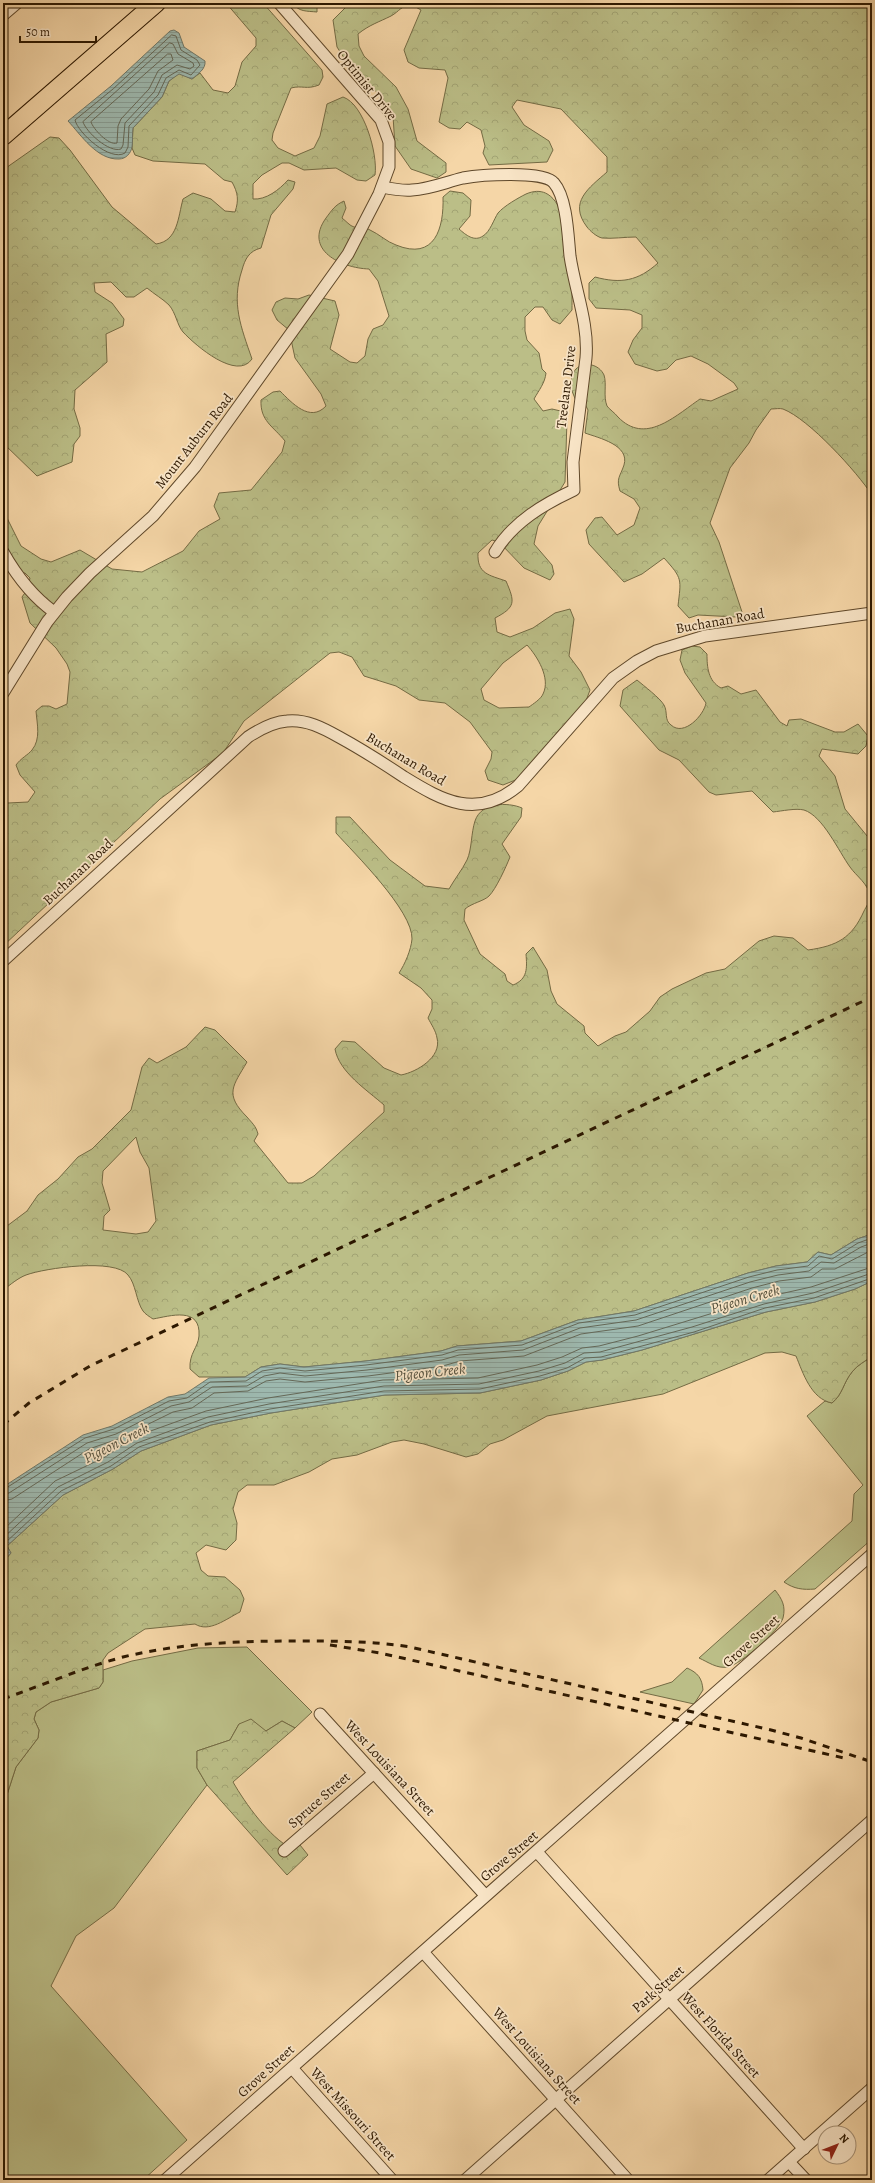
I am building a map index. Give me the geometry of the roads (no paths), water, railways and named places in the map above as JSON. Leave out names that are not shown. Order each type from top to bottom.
[{"type":"main road","points":[[3,136],[156,3]]},
{"type":"street","points":[[3,15],[17,3]]},
{"type":"street","name":"Optimist Drive","points":[[279,3],[380,120],[386,130],[391,151],[389,167],[382,187]]},
{"type":"street","name":"Treelane Drive","points":[[382,187],[411,190],[463,178],[488,176],[546,177],[554,182],[558,188],[564,206],[573,278],[587,340],[573,462],[574,490],[542,505],[502,540],[495,552]]},
{"type":"street","name":"Mount Auburn Road","points":[[3,693],[54,612],[90,573],[153,516],[195,467],[344,260],[382,187]]},
{"type":"street","points":[[3,552],[10,565],[28,588],[54,612]]},
{"type":"street","name":"Buchanan Road","points":[[3,961],[248,737],[273,724],[294,720],[313,724],[344,739],[435,796],[458,804],[482,804],[506,796],[518,786],[613,678],[637,661],[656,651],[705,636],[872,613]]},
{"type":"street","name":"Grove Street","points":[[165,2180],[872,1554]]},
{"type":"street","name":"West Louisiana Street","points":[[320,1714],[485,1896]]},
{"type":"street","name":"Spruce Street","points":[[284,1851],[374,1773]]},
{"type":"street","name":"Park Street","points":[[464,2180],[872,1820]]},
{"type":"street","name":"West Florida Street","points":[[537,1852],[804,2149]]},
{"type":"street","name":"West Louisiana Street","points":[[423,1952],[628,2180]]},
{"type":"street","name":"West Missouri Street","points":[[292,2068],[392,2180]]},
{"type":"street","points":[[768,2180],[872,2088]]},
{"type":"street","points":[[789,2162],[806,2180]]},
{"type":"water","points":[[174,30],[179,33],[184,47],[205,61],[203,69],[192,79],[179,74],[169,81],[162,97],[133,128],[132,147],[128,155],[119,159],[111,158],[97,151],[90,146],[68,121],[111,86],[170,31]]},
{"type":"water","name":"Pigeon Creek","points":[[872,1234],[872,1281],[855,1289],[815,1302],[766,1312],[642,1350],[602,1360],[586,1362],[568,1371],[541,1380],[480,1393],[385,1395],[271,1413],[211,1425],[141,1451],[113,1469],[63,1495],[7,1546],[11,1553],[3,1562],[3,1487],[83,1435],[112,1426],[168,1397],[185,1394],[209,1378],[245,1377],[261,1367],[280,1364],[304,1367],[366,1361],[441,1351],[457,1346],[521,1341],[578,1320],[634,1311],[748,1273],[776,1266],[807,1262],[818,1252],[831,1255],[857,1239]]},
{"type":"railway","points":[[3,1425],[29,1403],[90,1366],[872,997]]},
{"type":"railway","points":[[3,1699],[108,1661],[145,1652],[188,1646],[254,1642],[368,1642],[410,1647],[771,1730],[801,1738],[872,1762]]},
{"type":"railway","points":[[330,1645],[380,1653],[844,1758]]}]
